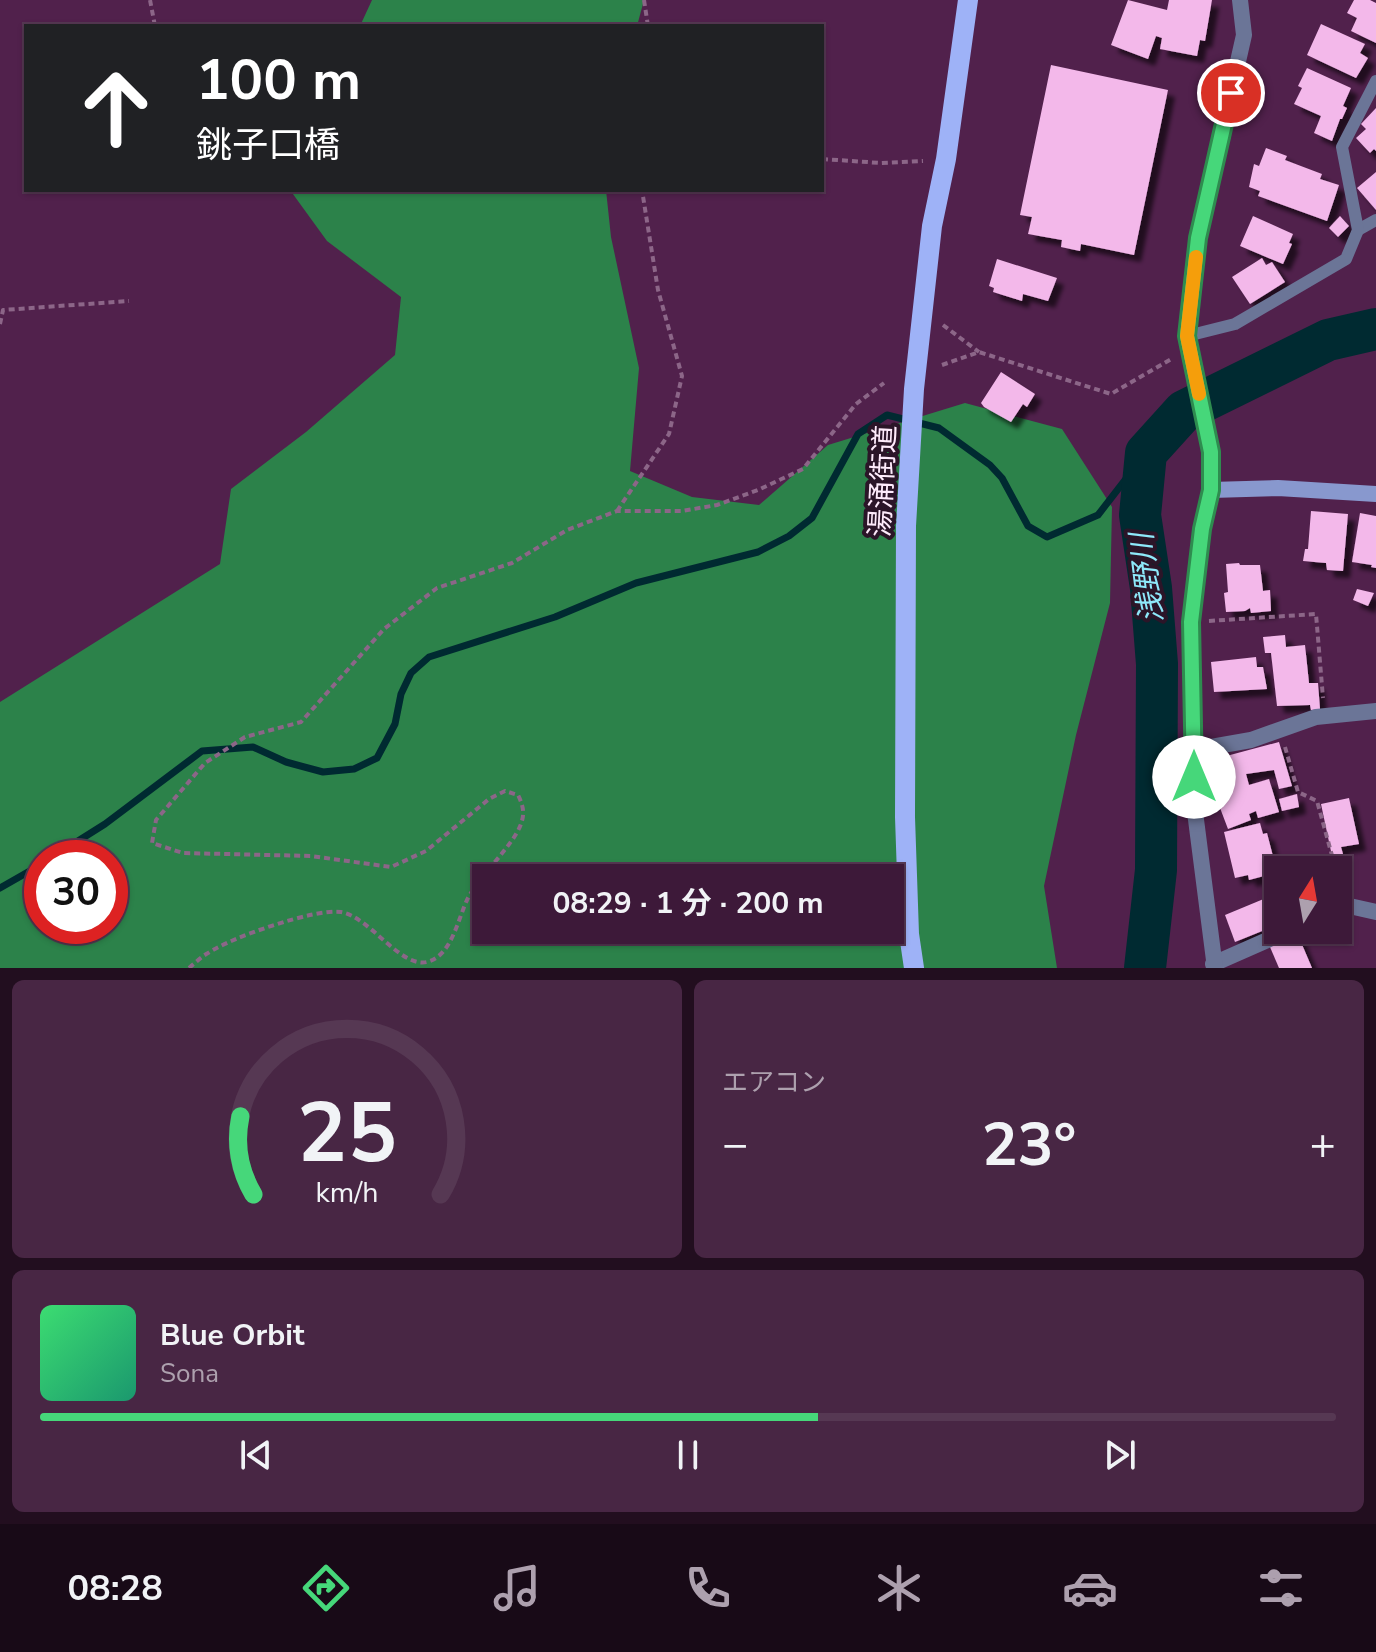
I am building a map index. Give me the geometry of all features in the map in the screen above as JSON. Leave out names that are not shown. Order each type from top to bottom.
[{"type":"main road","name":"湯涌街道","points":[[914,968],[909,934],[905,817],[909,488],[914,389],[932,226],[946,159],[968,0]]},
{"type":"street","points":[[1240,1],[1244,35],[1198,238],[1187,336],[1211,452],[1211,490],[1202,529],[1191,622],[1194,804],[1214,966],[1264,942]]},
{"type":"street","points":[[1211,490],[1278,488],[1376,494]]},
{"type":"street","points":[[1194,750],[1251,740],[1325,716],[1376,711]]},
{"type":"street","points":[[1352,907],[1376,912]]},
{"type":"lane","points":[[1187,336],[1235,324],[1346,259],[1358,230],[1342,147],[1376,81]]},
{"type":"lane","points":[[1358,230],[1376,220]]},
{"type":"path","points":[[150,0],[155,24]]},
{"type":"path","points":[[644,0],[648,24]]},
{"type":"path","points":[[824,159],[881,163],[946,159]]},
{"type":"path","points":[[617,511],[669,434],[682,376],[658,290],[642,192]]},
{"type":"path","points":[[0,324],[3,310],[129,301]]},
{"type":"path","points":[[923,309],[979,352],[1111,394],[1172,358],[1187,336]]},
{"type":"path","points":[[942,365],[979,352]]},
{"type":"path","points":[[189,968],[209,952],[250,935],[301,917],[341,912],[372,929],[409,962],[426,963],[443,954],[469,895],[521,825],[524,806],[518,795],[505,791],[489,799],[426,851],[391,867],[311,856],[183,853],[152,843],[156,820],[205,763],[245,737],[301,722],[384,629],[437,588],[512,563],[567,530],[617,511],[682,511],[717,505],[803,469],[856,404],[884,383]]},
{"type":"path","points":[[1191,622],[1316,614],[1325,716]]},
{"type":"path","points":[[1280,730],[1298,792],[1317,801],[1332,856]]},
{"type":"green space","points":[[372,0],[644,0],[638,24],[361,24]]},
{"type":"green space","points":[[291,192],[606,192],[611,237],[639,368],[630,471],[692,497],[759,505],[828,445],[965,403],[1062,429],[1112,507],[1110,603],[1076,735],[1044,886],[1057,968],[0,968],[0,702],[220,564],[231,489],[306,432],[395,355],[401,297],[327,241]]},
{"type":"building","points":[[1128,0],[1167,10],[1169,0],[1212,0],[1205,41],[1200,40],[1197,56],[1160,49],[1162,38],[1156,36],[1148,59],[1111,45]]},
{"type":"building","points":[[1354,0],[1376,3],[1376,43],[1351,31],[1357,18],[1347,13]]},
{"type":"building","points":[[1321,24],[1365,44],[1360,53],[1368,58],[1356,78],[1307,55]]},
{"type":"building","points":[[1051,65],[1168,90],[1134,255],[1081,244],[1080,251],[1061,247],[1062,240],[1028,234],[1032,217],[1020,215]]},
{"type":"building","points":[[1307,68],[1351,88],[1343,106],[1347,108],[1332,141],[1314,133],[1321,116],[1294,104]]},
{"type":"building","points":[[1376,108],[1376,151],[1374,149],[1370,153],[1356,138],[1366,129],[1361,124]]},
{"type":"building","points":[[1266,148],[1287,156],[1285,160],[1322,174],[1320,179],[1339,185],[1327,221],[1258,196],[1260,191],[1249,187],[1254,164],[1259,166]]},
{"type":"building","points":[[1376,172],[1376,210],[1357,188]]},
{"type":"building","points":[[1253,216],[1293,234],[1283,264],[1240,246]]},
{"type":"building","points":[[1340,216],[1349,226],[1338,237],[1329,228]]},
{"type":"building","points":[[1262,258],[1266,265],[1272,262],[1285,282],[1250,304],[1232,277]]},
{"type":"building","points":[[997,259],[1057,278],[1048,301],[1023,294],[1022,301],[993,292],[994,288],[989,286]]},
{"type":"building","points":[[1001,372],[1035,394],[1027,407],[1023,404],[1011,422],[981,403]]},
{"type":"building","points":[[1311,511],[1348,514],[1343,571],[1327,570],[1326,563],[1303,561],[1305,549],[1308,549]]},
{"type":"building","points":[[1360,513],[1376,516],[1376,568],[1352,562]]},
{"type":"building","points":[[1226,564],[1260,565],[1263,591],[1270,590],[1271,611],[1251,613],[1250,608],[1226,612]]},
{"type":"building","points":[[1357,589],[1374,593],[1368,606],[1353,600]]},
{"type":"building","points":[[1285,635],[1286,647],[1305,645],[1309,683],[1318,683],[1320,709],[1311,710],[1310,705],[1277,706],[1271,653],[1265,653],[1263,637]]},
{"type":"building","points":[[1256,657],[1257,667],[1263,667],[1267,689],[1214,692],[1211,662]]},
{"type":"building","points":[[1279,742],[1292,786],[1279,789],[1274,770],[1246,774],[1249,785],[1269,779],[1279,812],[1258,818],[1256,811],[1249,814],[1251,820],[1228,829],[1217,800],[1223,798],[1219,785],[1226,783],[1219,758]]},
{"type":"building","points":[[1297,794],[1299,807],[1282,811],[1279,799]]},
{"type":"building","points":[[1349,798],[1359,844],[1341,847],[1343,854],[1332,856],[1321,804]]},
{"type":"building","points":[[1260,823],[1263,834],[1267,833],[1273,856],[1264,856],[1264,876],[1249,880],[1248,875],[1235,878],[1224,832]]},
{"type":"building","points":[[1264,899],[1264,930],[1235,942],[1225,915]]},
{"type":"building","points":[[1302,944],[1312,968],[1279,968],[1270,947]]},
{"type":"waterway","name":"浅野川","points":[[1145,968],[1156,870],[1157,664],[1151,588],[1140,515],[1146,453],[1184,411],[1328,340],[1376,329]]},
{"type":"waterway","points":[[80,840],[202,751],[253,747],[286,762],[323,772],[354,769],[377,758],[395,724],[401,694],[411,673],[429,657],[555,617],[636,583],[758,552],[789,536],[812,518],[858,434],[887,415],[939,428],[990,465],[1002,478],[1028,526],[1047,537],[1098,515],[1146,453]]},
{"type":"waterway","points":[[0,888],[24,874]]},
{"type":"slow traffic","points":[[1196,257],[1187,336],[1199,394]]},
{"type":"route","points":[[1194,777],[1191,622],[1202,529],[1211,490],[1211,452],[1187,336],[1198,238],[1231,93]]}]
